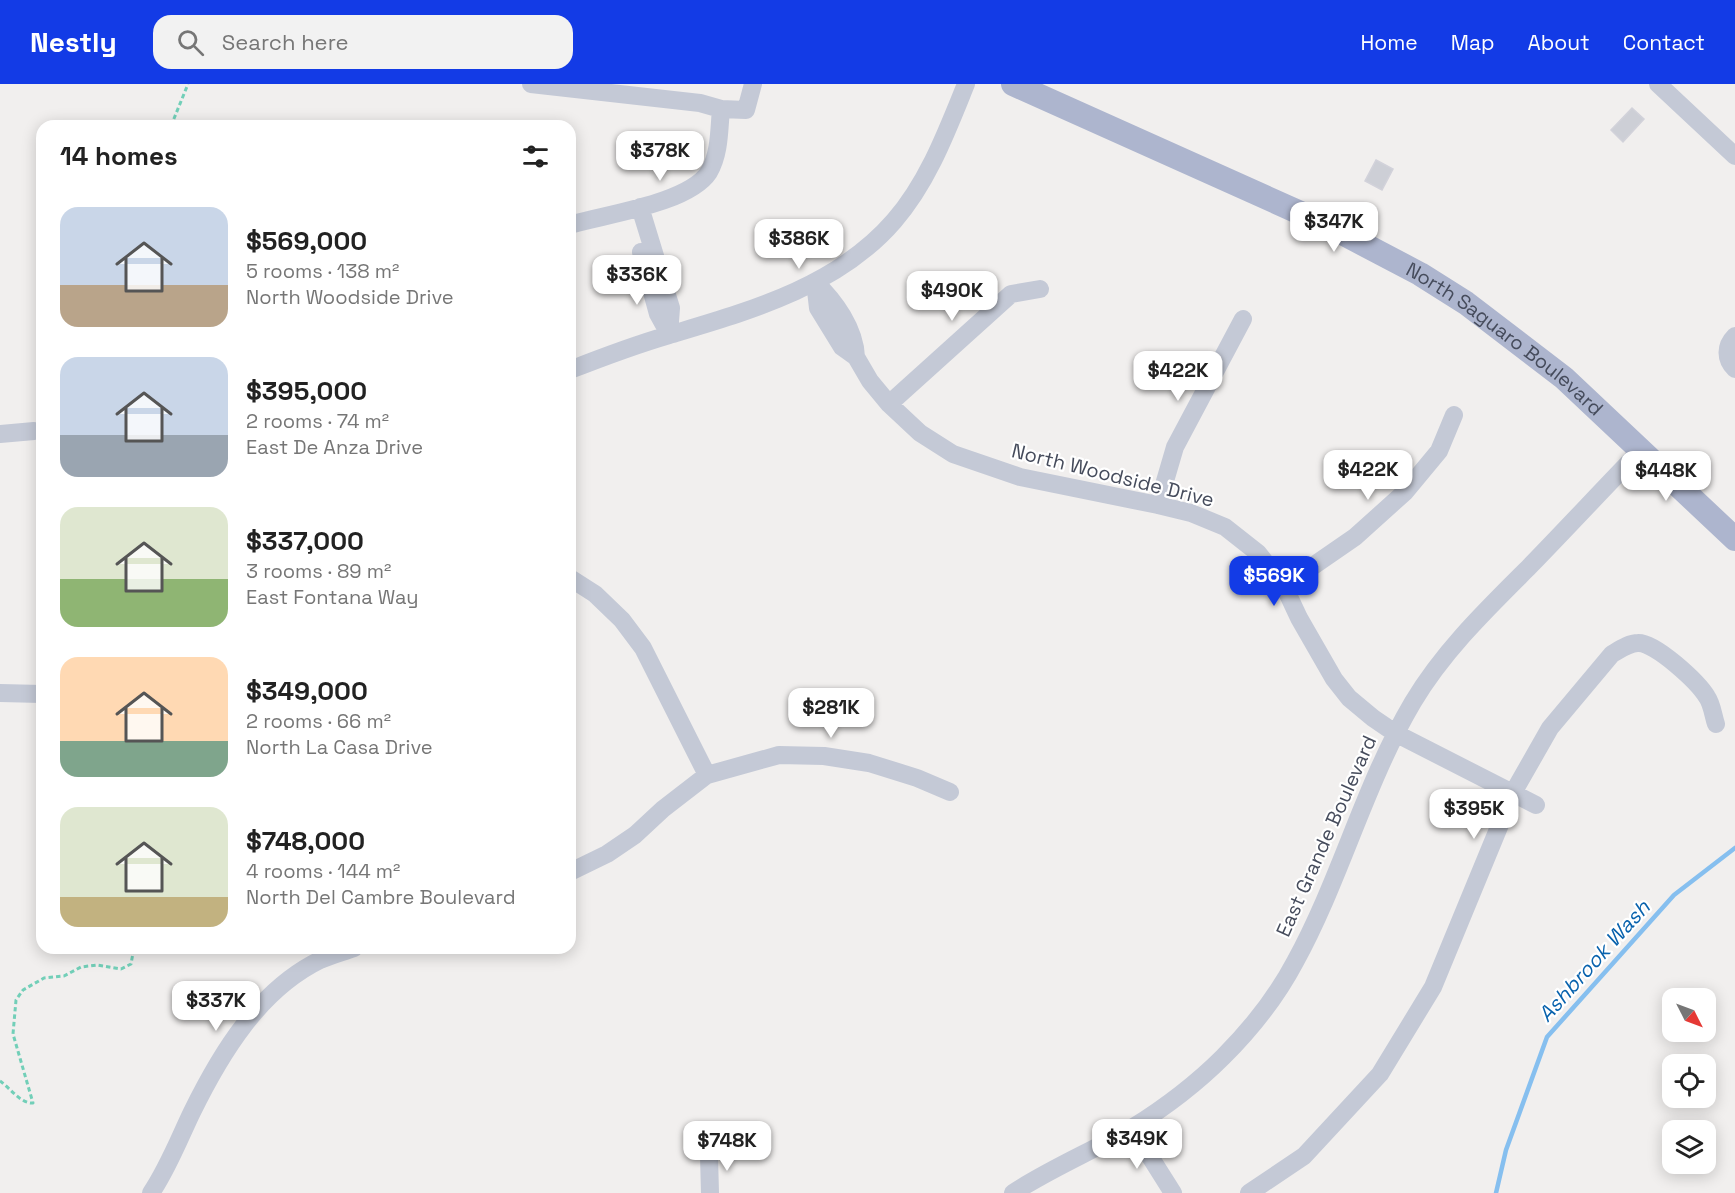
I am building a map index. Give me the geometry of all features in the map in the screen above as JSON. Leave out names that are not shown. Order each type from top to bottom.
[{"type":"main road","name":"North Saguaro Boulevard","points":[[1013,84],[1325,224],[1420,274],[1466,303],[1564,378],[1735,539]]},
{"type":"street","points":[[531,84],[700,104],[721,109],[746,110],[753,84]]},
{"type":"street","points":[[576,368],[617,351],[692,329],[783,298],[850,261],[894,221],[924,176],[944,137],[966,84]]},
{"type":"street","points":[[1658,84],[1735,156]]},
{"type":"street","points":[[576,223],[658,202],[694,187],[708,172],[716,155],[721,109]]},
{"type":"street","points":[[634,208],[671,308],[669,334]]},
{"type":"street","name":"North Woodside Drive","points":[[815,282],[818,308],[842,347],[856,357],[870,381],[888,404],[920,433],[953,454],[1020,477],[1191,513],[1225,527],[1258,553],[1284,586],[1299,618],[1334,679],[1349,698],[1395,734],[1536,805]]},
{"type":"street","points":[[888,404],[1011,294],[1040,289]]},
{"type":"street","points":[[1158,505],[1175,447],[1243,319]]},
{"type":"street","points":[[1735,336],[1728,346],[1727,353],[1728,360],[1735,369]]},
{"type":"street","points":[[1284,586],[1355,537],[1405,492],[1439,451],[1454,416]]},
{"type":"street","points":[[0,434],[36,431]]},
{"type":"street","name":"East Grande Boulevard","points":[[1013,1193],[1132,1128],[1172,1101],[1222,1058],[1257,1017],[1294,964],[1309,934],[1380,762],[1415,700],[1450,650],[1641,450]]},
{"type":"street","points":[[576,582],[602,601],[622,620],[643,648],[707,775]]},
{"type":"street","points":[[1249,1193],[1304,1156],[1380,1074],[1433,987],[1513,793],[1550,728],[1612,654],[1637,642],[1653,646],[1708,697],[1716,724]]},
{"type":"street","points":[[0,693],[36,694]]},
{"type":"street","points":[[576,869],[607,854],[635,835],[663,809],[707,775],[779,755],[824,756],[869,763],[917,778],[950,792]]},
{"type":"street","points":[[151,1193],[164,1174],[204,1087],[226,1048],[274,992],[320,960],[337,954]]},
{"type":"street","points":[[1132,1128],[1173,1193]]},
{"type":"street","points":[[709,1156],[710,1193]]},
{"type":"path","points":[[173,120],[188,84]]},
{"type":"path","points":[[0,1081],[28,1104],[33,1103],[13,1034],[16,1000],[23,990],[44,978],[64,976],[81,967],[97,965],[121,969],[131,964],[133,954]]},
{"type":"building","points":[[1632,108],[1644,119],[1623,142],[1611,130]]},
{"type":"building","points":[[1376,160],[1393,169],[1382,190],[1365,181]]},
{"type":"waterway","name":"Ashbrook Wash","points":[[1496,1193],[1506,1150],[1547,1037],[1674,895],[1735,848]]}]
